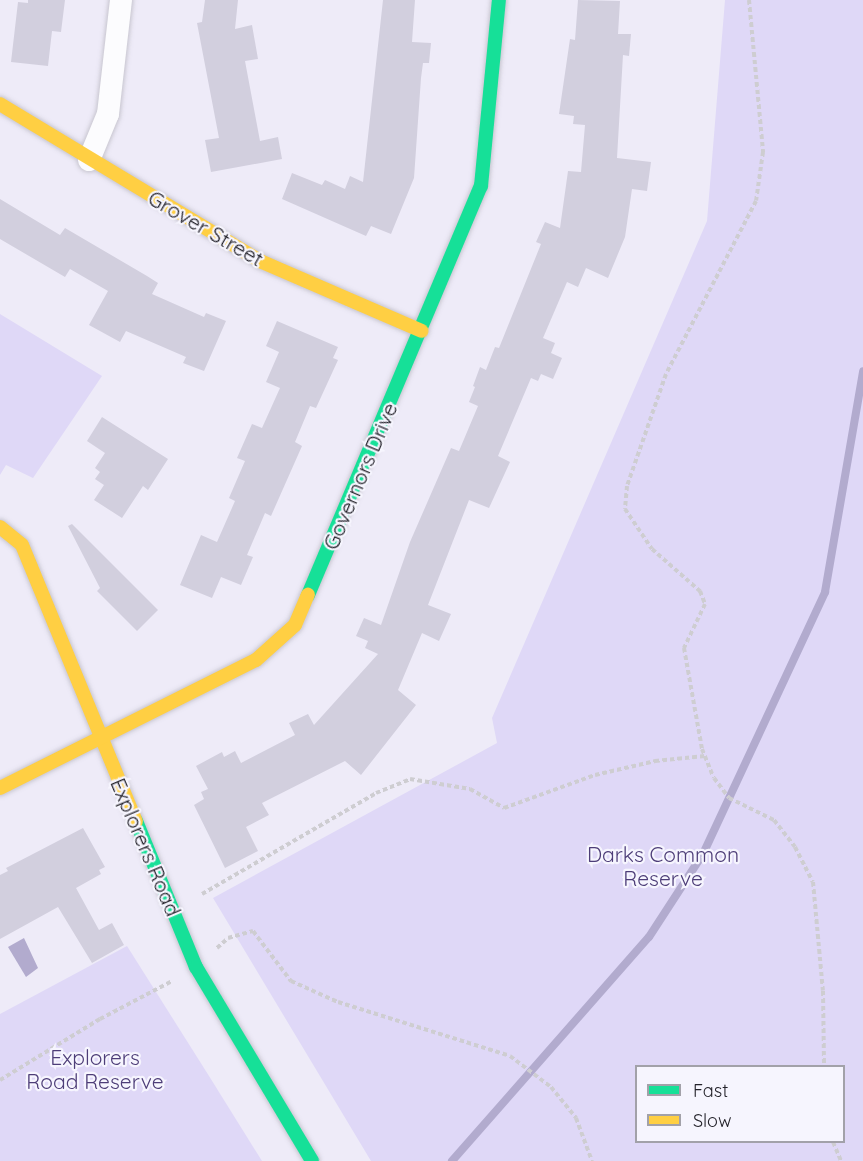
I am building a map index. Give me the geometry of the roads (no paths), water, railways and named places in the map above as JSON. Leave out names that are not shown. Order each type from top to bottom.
[{"type":"street","points":[[89,160],[108,114],[121,0]]},
{"type":"street","name":"Governors Drive","points":[[0,788],[256,660],[290,632],[422,331],[483,177],[499,0]]},
{"type":"street","name":"Grover Street","points":[[0,104],[89,160],[260,261],[422,331]]},
{"type":"street","name":"Explorers Road","points":[[0,526],[22,545],[196,967],[312,1161]]},
{"type":"waterway","points":[[452,1161],[649,937],[703,854],[825,592],[863,371]]},
{"type":"park label","name":"Darks Common Reserve","points":[[663,866]]},
{"type":"park label","name":"Explorers Road Reserve","points":[[95,1069]]}]
